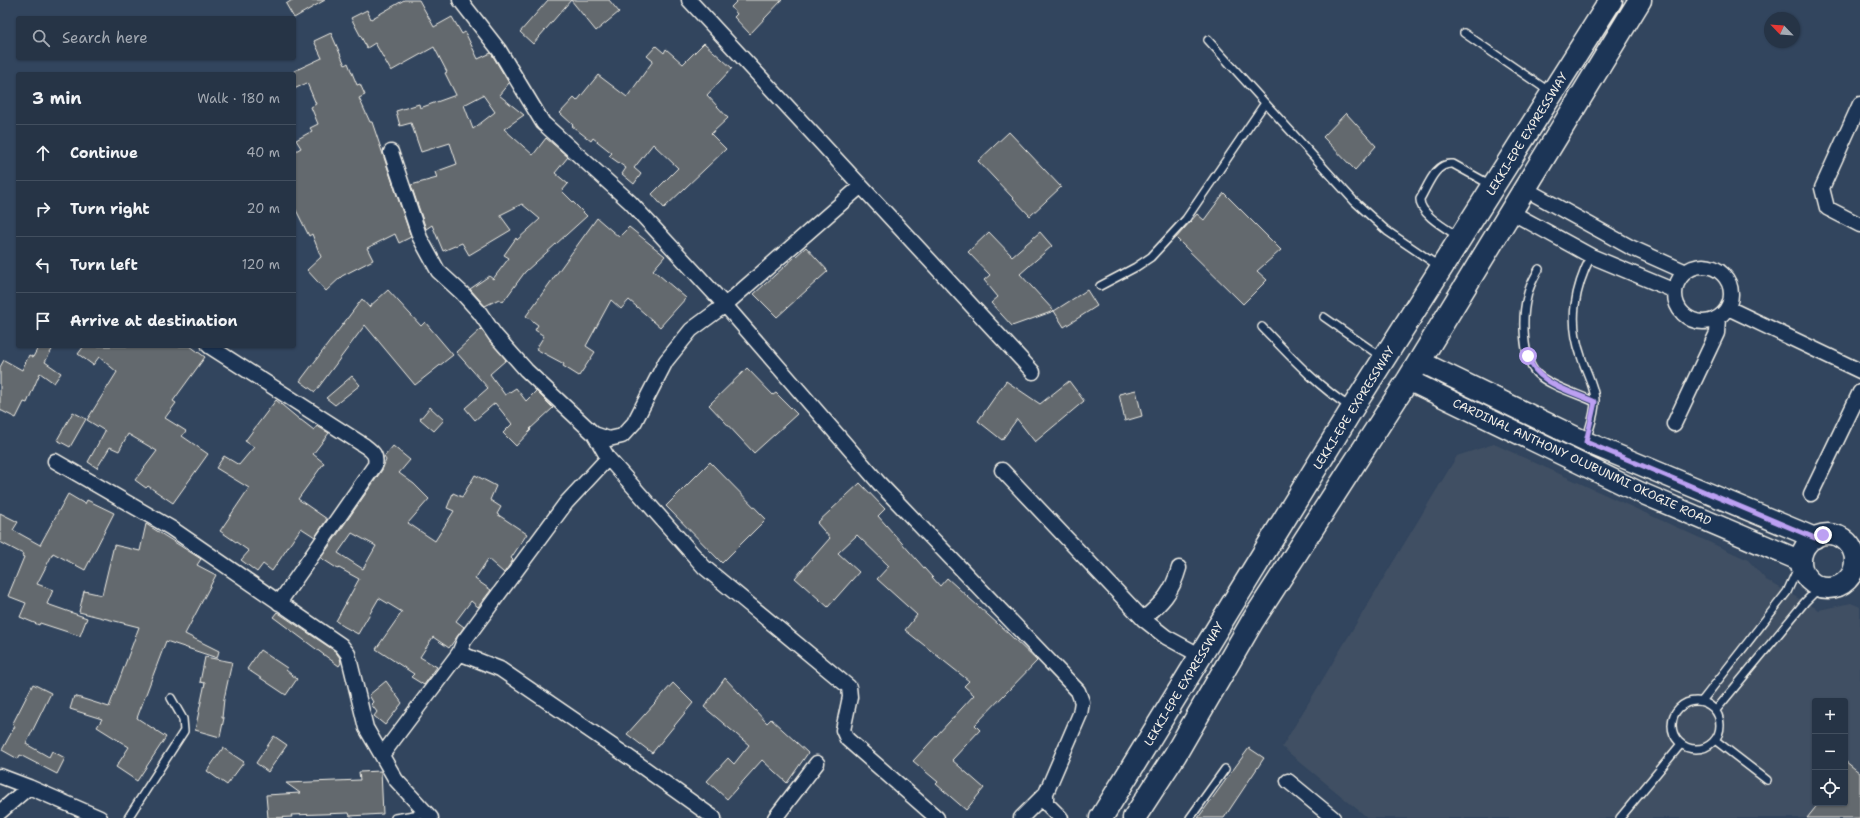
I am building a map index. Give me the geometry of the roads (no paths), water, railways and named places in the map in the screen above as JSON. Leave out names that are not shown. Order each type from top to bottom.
[{"type":"highway","name":"LEKKI-EPE EXPRESSWAY","points":[[1101,818],[1352,408],[1611,0]]},
{"type":"highway","points":[[1134,818],[1175,755],[1252,622],[1414,370],[1640,0]]},
{"type":"street","points":[[460,0],[499,50],[543,123],[630,202],[725,305],[879,483],[1078,691],[1082,702],[1080,714],[1046,793],[1021,818]]},
{"type":"street","points":[[689,0],[1033,372]]},
{"type":"street","points":[[1860,104],[1822,188],[1827,208],[1860,225]]},
{"type":"street","points":[[391,152],[420,238],[438,271],[480,313],[495,335],[526,370],[594,434],[608,458],[704,567],[849,687],[850,697],[843,730],[847,739],[937,818]]},
{"type":"street","points":[[594,434],[609,439],[622,436],[634,423],[666,361],[691,330],[725,305],[861,186]]},
{"type":"street","points":[[1525,189],[1630,247],[1686,272]]},
{"type":"street","points":[[1511,212],[1591,256],[1675,291]]},
{"type":"street","points":[[1674,424],[1717,333],[1723,313],[1731,299],[1731,289],[1728,280],[1722,273],[1713,268],[1704,266],[1695,267],[1686,272],[1677,284],[1675,291],[1679,310],[1686,317],[1694,321],[1704,322],[1723,313],[1860,370]]},
{"type":"street","points":[[212,348],[365,446],[372,451],[376,458],[375,465],[279,603]]},
{"type":"street","name":"CARDINAL ANTHONY OLUBUNMI OKOGIE ROAD","points":[[1414,370],[1472,388],[1586,442],[1815,538],[1827,535],[1839,537],[1849,546],[1857,558],[1851,575],[1853,585],[1829,588],[1820,587]]},
{"type":"street","name":"CARDINAL ANTHONY OLUBUNMI OKOGIE ROAD","points":[[1414,370],[1462,407],[1639,492],[1801,561]]},
{"type":"street","points":[[1462,407],[1472,388]]},
{"type":"street","points":[[1812,494],[1860,392]]},
{"type":"street","points":[[382,755],[459,653],[464,641],[566,503],[608,458]]},
{"type":"street","points":[[55,461],[170,528],[341,645],[348,654],[366,728],[396,780],[429,816]]},
{"type":"street","points":[[1002,470],[1143,619],[1166,637],[1201,656]]},
{"type":"street","points":[[1815,538],[1805,548],[1801,561],[1802,570],[1806,578],[1812,584],[1820,587]]},
{"type":"street","points":[[1143,619],[1162,603],[1175,584],[1179,568]]},
{"type":"street","points":[[459,653],[500,669],[630,758],[714,818]]},
{"type":"street","points":[[775,818],[817,763]]},
{"type":"street","points":[[0,776],[100,818]]},
{"type":"street","points":[[1288,781],[1333,818]]},
{"type":"street","points":[[0,812],[29,787]]},
{"type":"street","points":[[1046,793],[1046,803],[1061,818]]},
{"type":"lane","points":[[1464,33],[1552,93]]},
{"type":"lane","points":[[1208,40],[1354,201],[1387,231],[1442,268]]},
{"type":"lane","points":[[1100,286],[1136,267],[1151,257],[1186,219],[1265,103]]},
{"type":"lane","points":[[1461,238],[1423,211],[1419,205],[1420,200],[1439,166],[1446,163],[1453,164],[1493,186]]},
{"type":"lane","points":[[1586,442],[1595,402],[1594,393],[1580,353],[1573,316],[1581,276],[1591,256]]},
{"type":"lane","points":[[1539,269],[1530,284],[1524,310],[1524,324],[1528,356],[1531,366],[1537,374],[1547,381],[1595,402]]},
{"type":"lane","points":[[1324,317],[1384,359]]},
{"type":"lane","points":[[1262,327],[1315,382],[1328,393],[1352,408]]},
{"type":"lane","points":[[1702,701],[1787,592],[1801,561]]},
{"type":"lane","points":[[1716,710],[1805,602],[1820,587]]},
{"type":"lane","points":[[128,818],[184,731],[183,719],[171,698]]},
{"type":"lane","points":[[1695,700],[1702,701],[1710,704],[1716,710],[1720,725],[1719,733],[1715,740],[1708,746],[1700,749],[1692,749],[1681,744],[1673,734],[1671,725],[1673,717],[1682,705],[1695,700]]},
{"type":"lane","points":[[1715,740],[1767,780]]},
{"type":"lane","points":[[1620,818],[1681,744]]},
{"type":"lane","points":[[1190,818],[1225,769]]},
{"type":"lane","points":[[395,818],[429,816]]}]
